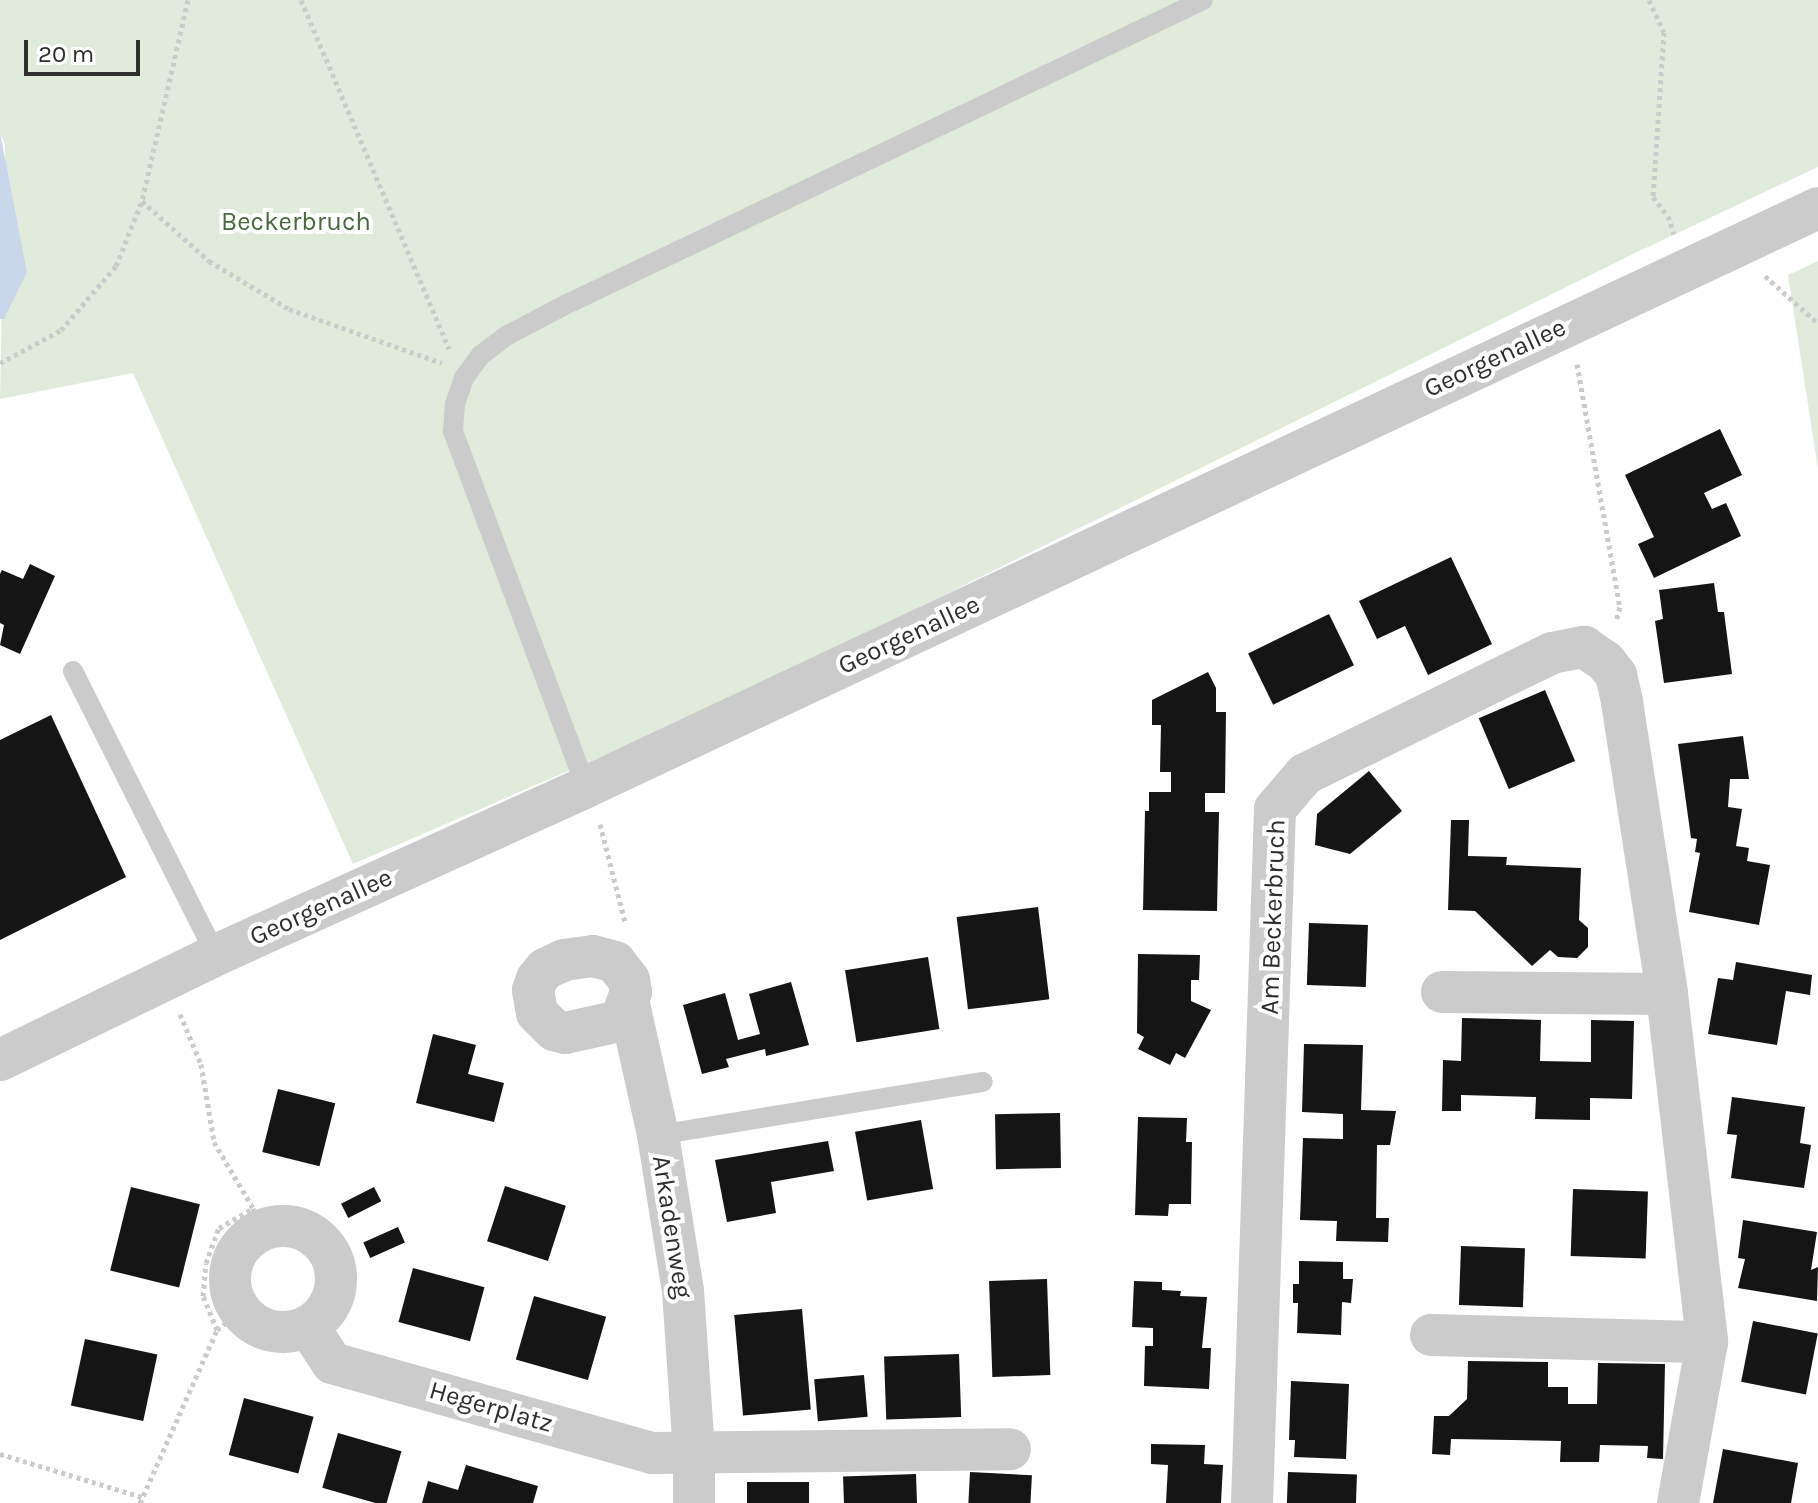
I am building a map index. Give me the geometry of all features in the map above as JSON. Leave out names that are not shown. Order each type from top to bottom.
[{"type":"street","name":"Georgenallee","points":[[0,1060],[216,955],[586,787],[1818,208]]},
{"type":"street","name":"Am Beckerbruch","points":[[1252,1503],[1275,809],[1305,774],[1552,653],[1584,647],[1605,661]]},
{"type":"street","points":[[1605,661],[1616,675],[1622,702],[1667,994],[1707,1342],[1678,1503]]},
{"type":"street","points":[[615,962],[593,956],[564,960],[545,969],[533,990],[537,1013],[554,1030],[565,1033],[615,1022],[629,1004]]},
{"type":"street","name":"Arkadenweg","points":[[615,962],[629,980],[629,1004],[658,1135],[683,1291],[694,1452],[694,1503]]},
{"type":"street","points":[[1442,992],[1667,994]]},
{"type":"street","points":[[256,1220],[276,1227],[295,1228],[317,1239],[332,1259],[334,1292],[328,1308],[308,1326],[286,1333],[269,1331],[253,1323],[228,1320],[234,1258],[256,1220]]},
{"type":"street","name":"Hegerplatz","points":[[308,1326],[332,1363],[653,1453],[694,1452]]},
{"type":"street","points":[[1431,1335],[1707,1342]]},
{"type":"street","points":[[694,1452],[1010,1449]]},
{"type":"lane","points":[[586,787],[453,431],[459,391],[481,355],[508,335],[563,306],[1203,0]]},
{"type":"lane","points":[[73,671],[216,955]]},
{"type":"lane","points":[[658,1135],[983,1082]]},
{"type":"path","points":[[0,363],[61,330],[116,266],[142,201],[188,0]]},
{"type":"path","points":[[301,0],[452,354]]},
{"type":"path","points":[[1649,0],[1664,32],[1653,197],[1668,216],[1686,269]]},
{"type":"path","points":[[142,201],[209,261],[289,309],[444,364]]},
{"type":"path","points":[[1733,248],[1818,323]]},
{"type":"path","points":[[1579,371],[1620,607],[1605,661]]},
{"type":"path","points":[[586,787],[600,822],[626,917],[615,962]]},
{"type":"path","points":[[0,1454],[141,1500],[228,1320],[203,1296],[206,1263],[219,1228],[256,1220],[214,1142],[201,1064],[166,980]]},
{"type":"green space","name":"Beckerbruch","points":[[0,0],[1818,0],[1818,167],[1633,254],[728,702],[353,864],[133,373],[0,399],[5,144],[0,133]]},
{"type":"green space","points":[[1818,261],[1818,469],[1788,275]]},
{"type":"water","points":[[0,133],[27,272],[4,319],[0,319]]},
{"type":"building","points":[[1720,429],[1742,475],[1704,493],[1712,509],[1726,503],[1741,536],[1654,578],[1638,544],[1654,537],[1625,475]]},
{"type":"building","points":[[1451,557],[1492,644],[1428,675],[1405,626],[1377,639],[1359,601]]},
{"type":"building","points":[[30,564],[55,576],[20,654],[0,645],[4,625],[0,623],[0,574],[2,570],[23,579]]},
{"type":"building","points":[[1714,583],[1718,612],[1724,612],[1732,674],[1664,683],[1655,621],[1663,619],[1659,590]]},
{"type":"building","points":[[1329,614],[1354,665],[1273,705],[1248,653]]},
{"type":"building","points":[[1208,672],[1216,688],[1216,712],[1226,712],[1225,793],[1205,793],[1205,812],[1219,812],[1217,911],[1143,910],[1145,811],[1149,811],[1149,792],[1171,792],[1171,772],[1160,772],[1161,725],[1152,725],[1152,700]]},
{"type":"building","points":[[1545,690],[1575,761],[1509,789],[1479,718]]},
{"type":"building","points":[[51,715],[126,877],[0,940],[0,740]]},
{"type":"building","points":[[1743,736],[1749,779],[1730,779],[1728,807],[1742,809],[1736,846],[1749,848],[1747,861],[1770,865],[1759,925],[1689,912],[1700,853],[1695,852],[1697,839],[1691,838],[1678,744]]},
{"type":"building","points":[[1369,771],[1402,811],[1350,854],[1315,845],[1317,814]]},
{"type":"building","points":[[1451,820],[1469,820],[1468,856],[1507,857],[1506,865],[1581,868],[1579,920],[1588,928],[1588,947],[1577,958],[1558,957],[1550,950],[1532,966],[1475,911],[1448,910]]},
{"type":"building","points":[[1038,907],[1049,999],[968,1009],[957,917]]},
{"type":"building","points":[[1309,923],[1368,925],[1366,987],[1307,985]]},
{"type":"building","points":[[1138,954],[1200,955],[1199,980],[1191,980],[1191,1001],[1211,1010],[1185,1058],[1176,1053],[1170,1065],[1138,1049],[1144,1037],[1137,1033]]},
{"type":"building","points":[[928,957],[939,1029],[856,1042],[845,970]]},
{"type":"building","points":[[1736,962],[1812,975],[1810,995],[1786,991],[1777,1045],[1708,1034],[1718,978],[1733,980]]},
{"type":"building","points":[[791,982],[809,1045],[766,1056],[765,1049],[726,1059],[729,1067],[702,1074],[683,1005],[725,993],[738,1040],[760,1034],[749,994]]},
{"type":"building","points":[[1462,1018],[1541,1020],[1540,1061],[1591,1062],[1591,1020],[1634,1021],[1632,1099],[1590,1098],[1590,1120],[1535,1119],[1536,1097],[1461,1095],[1461,1111],[1442,1111],[1443,1060],[1461,1061]]},
{"type":"building","points":[[433,1034],[476,1045],[468,1074],[504,1083],[494,1122],[416,1103]]},
{"type":"building","points":[[1304,1044],[1363,1045],[1361,1110],[1396,1111],[1390,1145],[1377,1145],[1376,1218],[1389,1218],[1388,1242],[1336,1241],[1337,1221],[1300,1220],[1303,1138],[1343,1139],[1343,1114],[1302,1112]]},
{"type":"building","points":[[278,1089],[335,1103],[320,1166],[262,1152]]},
{"type":"building","points":[[1732,1097],[1805,1107],[1800,1143],[1811,1145],[1804,1188],[1731,1178],[1737,1135],[1727,1134]]},
{"type":"building","points":[[1060,1113],[1061,1168],[996,1169],[995,1114]]},
{"type":"building","points":[[1138,1117],[1187,1118],[1186,1142],[1192,1142],[1191,1204],[1169,1204],[1168,1216],[1135,1215]]},
{"type":"building","points":[[921,1120],[933,1189],[867,1201],[855,1132]]},
{"type":"building","points":[[828,1141],[834,1171],[771,1182],[776,1213],[727,1222],[715,1160]]},
{"type":"building","points":[[505,1186],[566,1206],[548,1261],[487,1241]]},
{"type":"building","points":[[131,1187],[200,1204],[179,1288],[110,1270]]},
{"type":"building","points":[[374,1187],[381,1201],[348,1218],[341,1204]]},
{"type":"building","points":[[1573,1189],[1648,1192],[1646,1259],[1571,1256]]},
{"type":"building","points":[[1743,1220],[1817,1232],[1811,1270],[1818,1267],[1817,1301],[1738,1288],[1745,1259],[1738,1258]]},
{"type":"building","points":[[398,1227],[405,1243],[370,1258],[363,1242]]},
{"type":"building","points":[[1461,1246],[1525,1248],[1523,1307],[1459,1305]]},
{"type":"building","points":[[1299,1261],[1343,1262],[1343,1279],[1353,1279],[1351,1303],[1342,1302],[1341,1335],[1297,1333],[1298,1303],[1293,1303],[1293,1284],[1299,1284]]},
{"type":"building","points":[[413,1268],[484,1287],[470,1341],[399,1322]]},
{"type":"building","points":[[1047,1279],[1050,1375],[992,1377],[989,1281]]},
{"type":"building","points":[[1134,1281],[1162,1282],[1162,1290],[1181,1291],[1180,1296],[1207,1297],[1202,1348],[1211,1348],[1209,1389],[1144,1386],[1145,1346],[1153,1346],[1153,1328],[1132,1327]]},
{"type":"building","points":[[534,1296],[606,1317],[588,1380],[516,1359]]},
{"type":"building","points":[[802,1309],[811,1410],[743,1416],[734,1315]]},
{"type":"building","points":[[1753,1321],[1818,1334],[1806,1394],[1741,1382]]},
{"type":"building","points":[[85,1339],[157,1354],[143,1421],[71,1406]]},
{"type":"building","points":[[959,1354],[961,1417],[886,1420],[884,1357]]},
{"type":"building","points":[[1468,1361],[1548,1362],[1548,1387],[1568,1387],[1568,1404],[1597,1404],[1598,1363],[1665,1364],[1663,1459],[1647,1458],[1648,1446],[1600,1445],[1599,1462],[1560,1462],[1561,1441],[1451,1439],[1450,1455],[1432,1454],[1434,1416],[1449,1416],[1467,1399]]},
{"type":"building","points":[[864,1375],[868,1417],[818,1421],[814,1379]]},
{"type":"building","points":[[1291,1381],[1349,1384],[1346,1459],[1294,1457],[1295,1440],[1289,1440]]},
{"type":"building","points":[[244,1398],[314,1417],[298,1474],[229,1455]]},
{"type":"building","points":[[338,1433],[401,1451],[387,1503],[375,1503],[322,1488]]},
{"type":"building","points":[[1151,1444],[1205,1445],[1204,1464],[1223,1465],[1221,1503],[1166,1503],[1168,1465],[1151,1464]]},
{"type":"building","points":[[1723,1449],[1798,1463],[1791,1503],[1713,1503]]},
{"type":"building","points":[[466,1465],[538,1486],[533,1503],[422,1503],[428,1481],[458,1490]]},
{"type":"building","points":[[970,1472],[1032,1475],[1030,1503],[968,1503]]},
{"type":"building","points":[[1288,1472],[1357,1474],[1356,1503],[1287,1503]]},
{"type":"building","points":[[916,1474],[917,1503],[844,1503],[843,1477]]},
{"type":"building","points":[[747,1482],[809,1482],[809,1503],[747,1503]]}]
